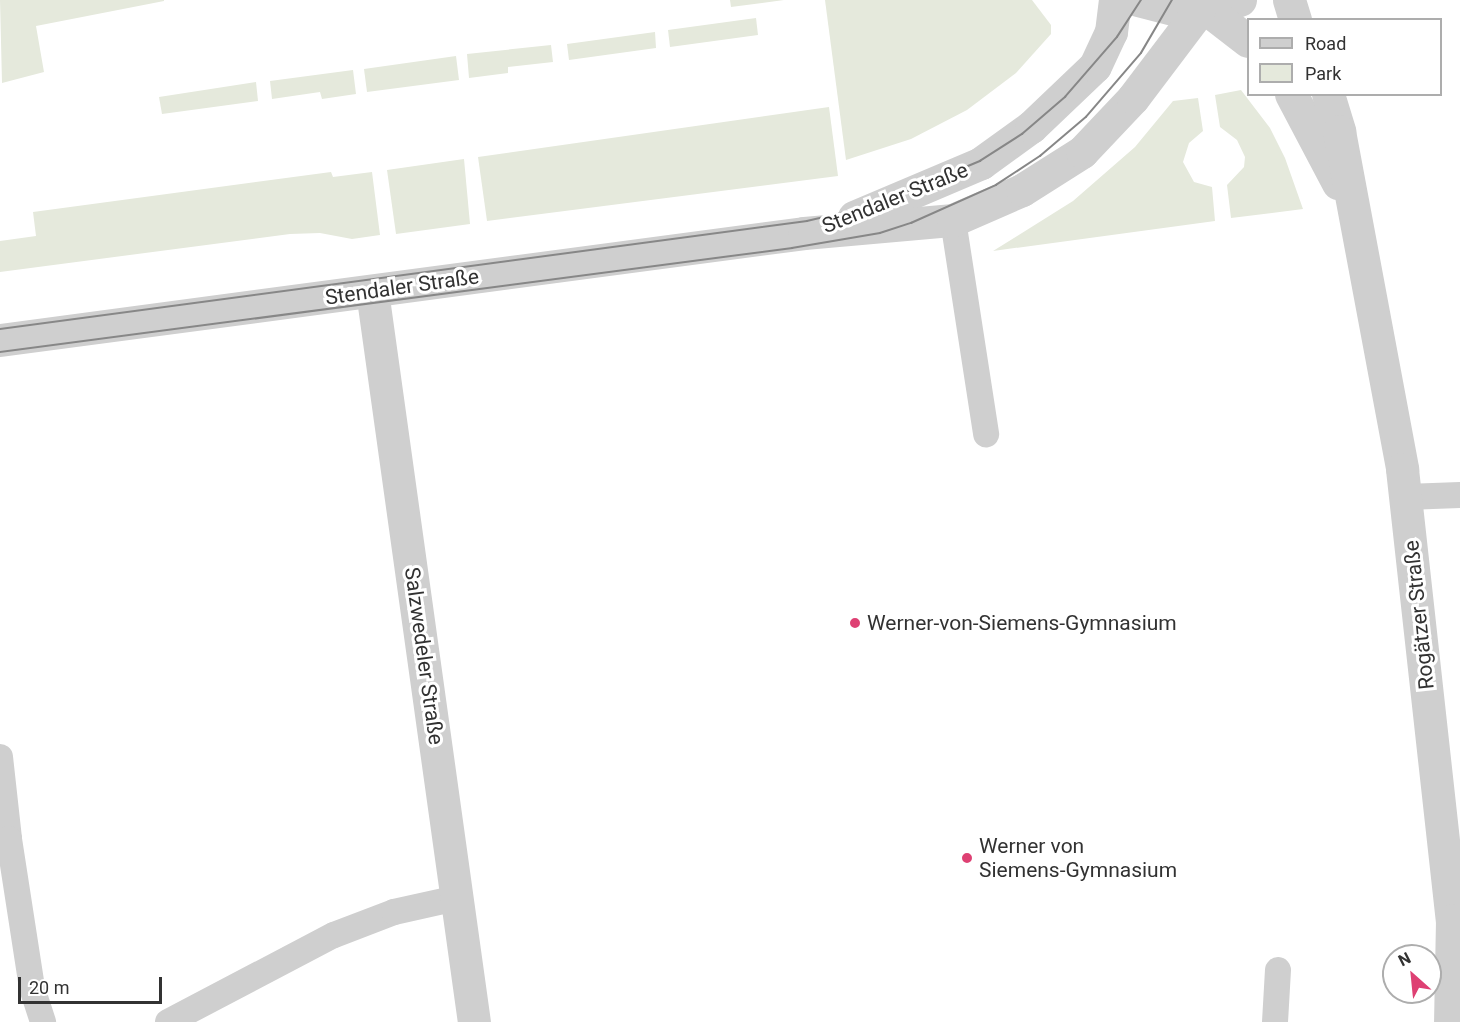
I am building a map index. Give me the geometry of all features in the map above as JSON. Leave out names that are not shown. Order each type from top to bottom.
[{"type":"street","name":"Stendaler Straße","points":[[804,233],[941,182],[981,163],[1022,134],[1066,98],[1095,66],[1111,32],[1114,0]]},
{"type":"street","points":[[1138,0],[1167,10],[1203,11],[1240,0]]},
{"type":"street","points":[[1289,0],[1294,18]]},
{"type":"street","name":"Stendaler Straße","points":[[0,340],[804,233],[953,220],[1022,190],[1082,152],[1133,98],[1203,11]]},
{"type":"street","points":[[1203,11],[1247,40]]},
{"type":"street","name":"Rogätzer Straße","points":[[1292,96],[1352,211]]},
{"type":"street","name":"Rogätzer Straße","points":[[1329,96],[1340,131],[1352,211],[1406,497],[1452,920],[1450,1022]]},
{"type":"street","name":"Salzwedeler Straße","points":[[372,291],[474,1022]]},
{"type":"lane","points":[[953,220],[986,434]]},
{"type":"lane","points":[[1406,497],[1460,495]]},
{"type":"lane","points":[[0,757],[5,839],[32,988],[43,1022]]},
{"type":"lane","points":[[168,1022],[334,935],[394,912],[457,898]]},
{"type":"lane","points":[[1275,1022],[1278,970]]},
{"type":"green space","points":[[0,0],[164,1],[36,26],[44,72],[2,83]]},
{"type":"green space","points":[[730,0],[784,0],[731,7]]},
{"type":"green space","points":[[825,0],[1032,0],[1051,25],[1051,34],[1016,73],[967,110],[911,139],[846,160]]},
{"type":"green space","points":[[756,18],[758,35],[670,47],[668,30]]},
{"type":"green space","points":[[655,32],[656,48],[569,60],[567,44]]},
{"type":"green space","points":[[551,45],[553,62],[508,67],[508,73],[469,78],[467,54]]},
{"type":"green space","points":[[456,56],[459,80],[367,92],[364,69]]},
{"type":"green space","points":[[353,70],[356,94],[322,99],[320,92],[272,99],[270,81]]},
{"type":"green space","points":[[256,82],[258,101],[162,114],[159,97]]},
{"type":"green space","points":[[1241,90],[1270,128],[1285,158],[1303,209],[1231,218],[1227,185],[1244,167],[1245,157],[1237,140],[1220,127],[1215,95]]},
{"type":"green space","points":[[1198,98],[1203,131],[1189,143],[1183,162],[1194,182],[1212,187],[1215,221],[993,251],[1073,201],[1135,147],[1173,101]]},
{"type":"green space","points":[[829,107],[838,176],[487,221],[478,157]]},
{"type":"green space","points":[[464,159],[470,224],[396,234],[387,170]]},
{"type":"green space","points":[[331,172],[333,177],[372,172],[380,235],[352,239],[320,233],[290,234],[0,272],[0,241],[36,236],[33,212]]},
{"type":"tram line","points":[[0,329],[807,221],[875,205],[980,161],[1022,134],[1065,97],[1117,37],[1141,0]]},
{"type":"tram line","points":[[0,352],[792,248],[880,233],[911,223],[996,185],[1040,156],[1086,117],[1141,53],[1172,0]]},
{"type":"place","name":"Werner-von-Siemens-Gymnasium","points":[[855,623]]},
{"type":"place","name":"Werner von Siemens-Gymnasium","points":[[967,858]]}]
